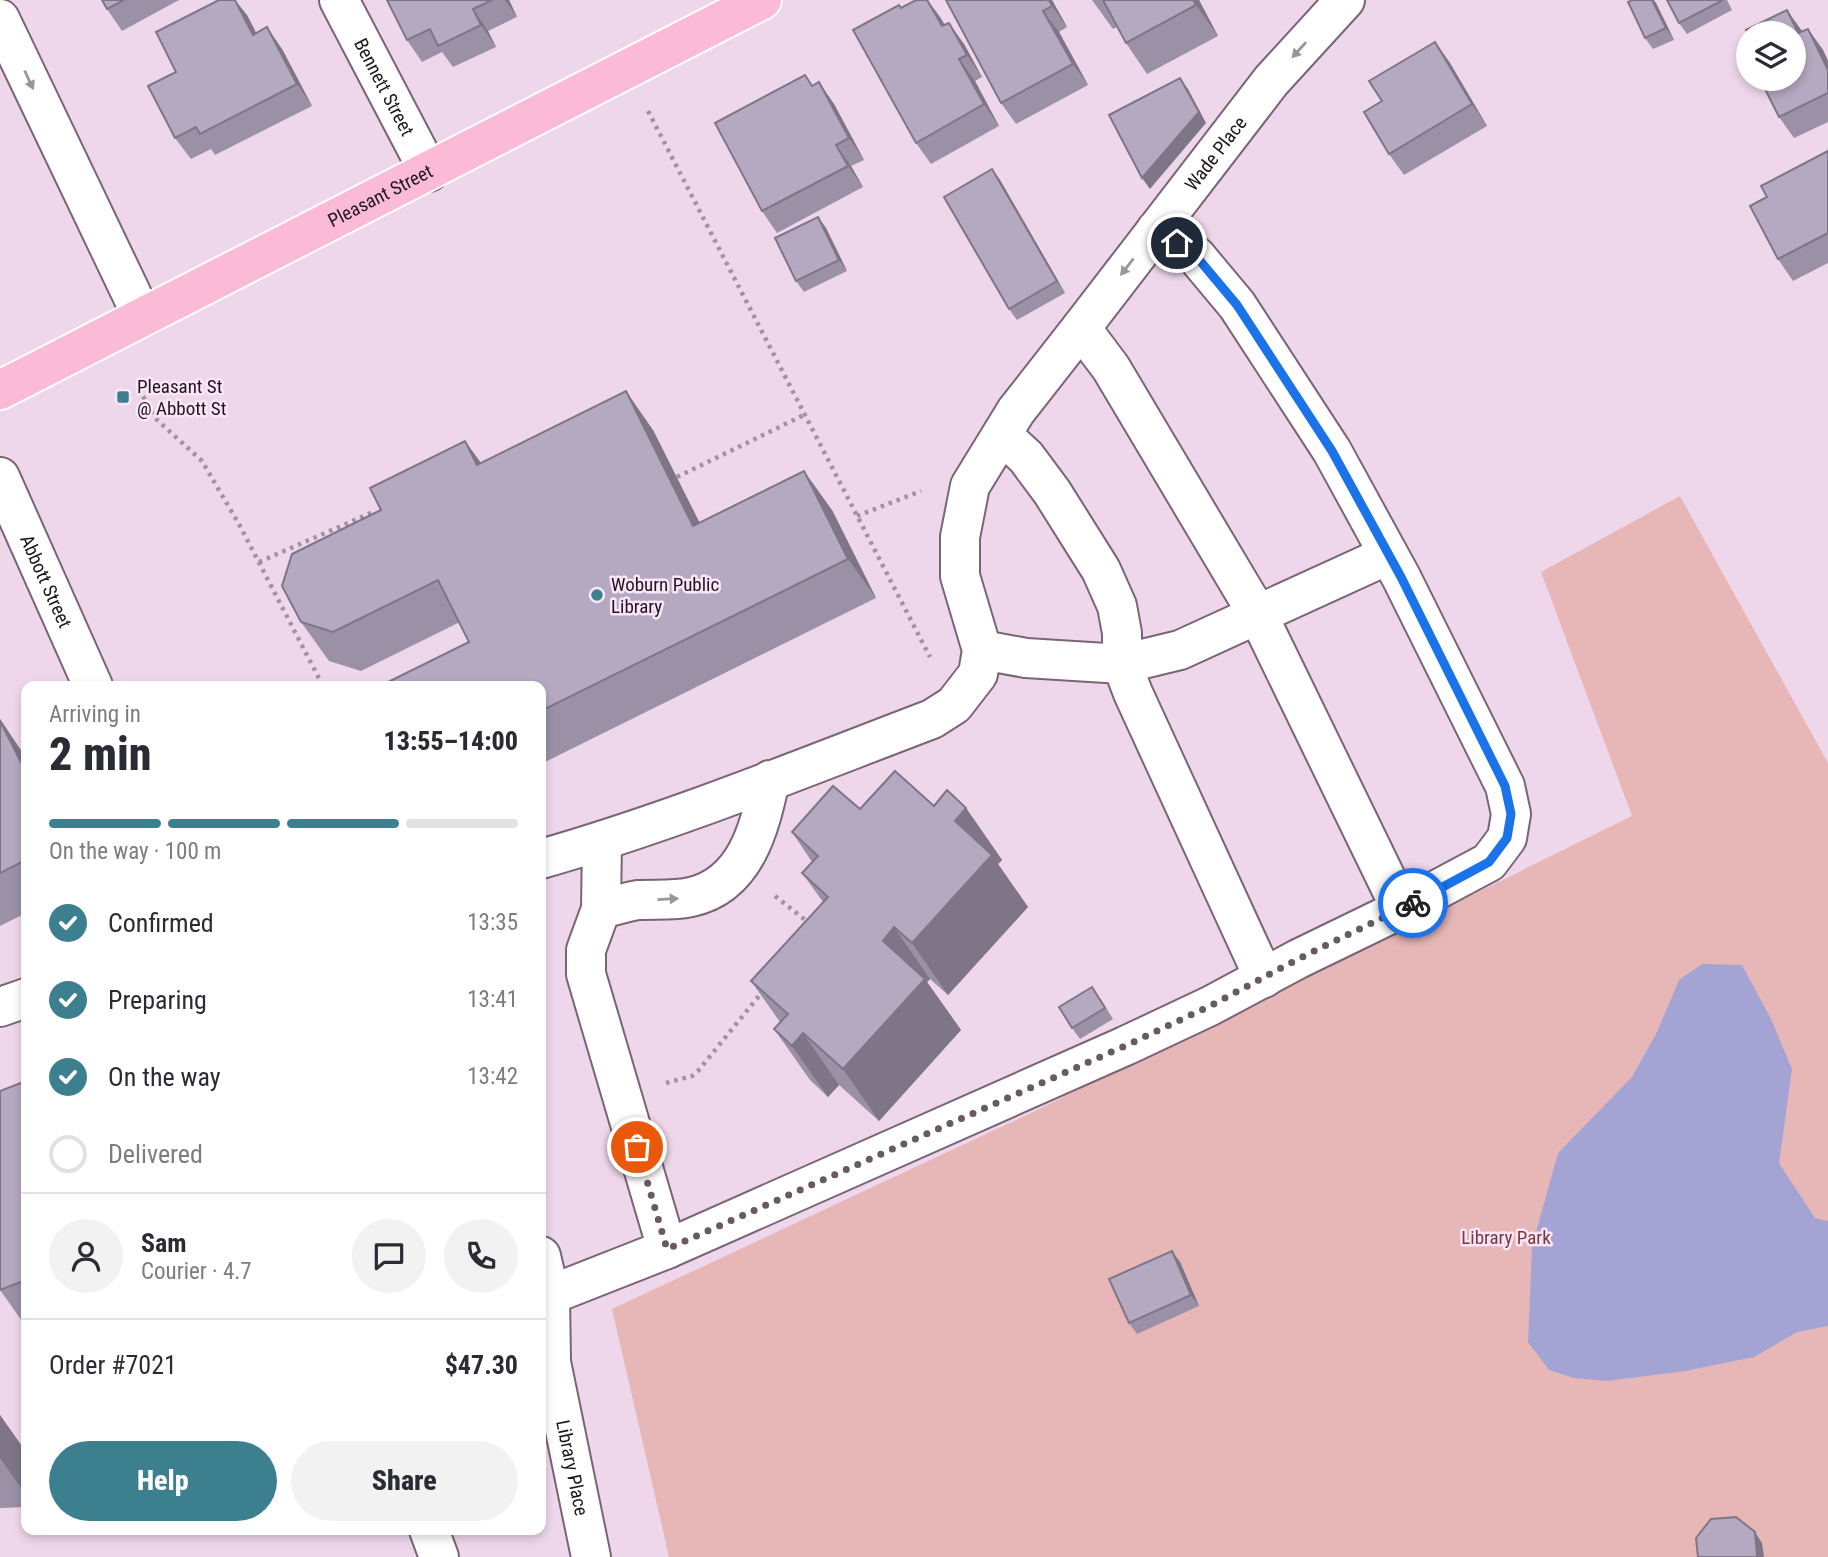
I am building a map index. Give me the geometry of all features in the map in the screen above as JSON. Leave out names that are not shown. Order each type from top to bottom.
[{"type":"main road","name":"Pleasant Street","points":[[0,390],[762,0]]},
{"type":"street","name":"Bennett Street","points":[[339,0],[429,172]]},
{"type":"street","name":"Wade Place","points":[[982,650],[960,576],[960,537],[971,486],[1009,423],[1271,80],[1345,0]]},
{"type":"street","points":[[0,19],[142,316]]},
{"type":"street","points":[[550,1295],[667,1249],[1210,1006],[1489,862],[1507,838],[1511,814],[1505,786],[1332,451],[1237,305],[1196,256],[1156,230]]},
{"type":"street","points":[[1081,328],[1111,368],[1258,615],[1401,909]]},
{"type":"street","points":[[1009,423],[1026,457],[1052,492],[1101,570],[1117,606],[1122,633],[1122,664],[1264,978]]},
{"type":"street","name":"Abbott Street","points":[[0,477],[91,681]]},
{"type":"street","points":[[546,858],[602,841],[932,719],[954,705],[978,674],[982,650],[1026,658],[1122,664],[1180,650],[1388,555]]},
{"type":"street","points":[[601,909],[635,901],[690,898],[708,892],[721,883],[743,861],[752,846],[762,818],[770,780]]},
{"type":"street","points":[[602,841],[601,909],[586,950],[586,974],[667,1249]]},
{"type":"street","points":[[0,1007],[21,1000]]},
{"type":"street","name":"Library Place","points":[[546,1278],[550,1295],[551,1362],[591,1557]]},
{"type":"street","points":[[431,1535],[439,1557]]},
{"type":"path","points":[[627,70],[954,705]]},
{"type":"path","points":[[139,388],[155,418],[202,461],[259,562],[320,681]]},
{"type":"path","points":[[677,477],[804,415]]},
{"type":"path","points":[[857,516],[927,489],[971,486]]},
{"type":"path","points":[[259,562],[373,512]]},
{"type":"path","points":[[772,893],[813,926]]},
{"type":"path","points":[[622,1096],[694,1074],[765,988]]},
{"type":"green space","name":"Library Park","points":[[1680,496],[1828,763],[1828,1557],[669,1557],[612,1309],[1031,1113],[1632,816],[1541,572]]},
{"type":"water","points":[[1702,964],[1742,965],[1771,1019],[1792,1069],[1779,1163],[1815,1218],[1828,1221],[1828,1326],[1797,1332],[1754,1357],[1685,1371],[1607,1381],[1574,1378],[1549,1370],[1528,1342],[1532,1247],[1558,1153],[1632,1077],[1657,1032],[1679,980]]},
{"type":"building","points":[[102,0],[124,0],[107,9]]},
{"type":"building","points":[[219,0],[235,0],[253,35],[267,27],[297,84],[200,134],[196,127],[175,138],[148,86],[176,72],[156,32]]},
{"type":"building","points":[[387,0],[492,0],[473,9],[481,25],[438,46],[430,29],[407,40]]},
{"type":"building","points":[[916,0],[927,0],[942,26],[949,23],[967,55],[959,59],[984,104],[916,143],[853,30],[899,5],[901,8]]},
{"type":"building","points":[[946,0],[1049,0],[1052,6],[1043,11],[1073,64],[1001,103]]},
{"type":"building","points":[[1103,0],[1193,0],[1196,5],[1126,43]]},
{"type":"building","points":[[1652,0],[1666,28],[1645,38],[1628,2]]},
{"type":"building","points":[[1667,0],[1723,0],[1679,23]]},
{"type":"building","points":[[1787,10],[1792,21],[1764,21]]},
{"type":"building","points":[[1808,29],[1828,70],[1828,93],[1779,117],[1766,91],[1806,91]]},
{"type":"building","points":[[1435,42],[1472,104],[1389,154],[1364,112],[1382,101],[1369,81]]},
{"type":"building","points":[[805,75],[812,86],[819,82],[849,138],[836,145],[848,166],[762,211],[715,123]]},
{"type":"building","points":[[1180,78],[1199,112],[1142,178],[1109,115]]},
{"type":"building","points":[[1828,151],[1828,233],[1778,259],[1750,206],[1767,197],[1761,186]]},
{"type":"building","points":[[992,169],[1057,281],[1009,309],[944,197]]},
{"type":"building","points":[[818,217],[839,260],[796,281],[775,238]]},
{"type":"building","name":"Woburn Public Library","points":[[626,391],[693,526],[804,471],[848,559],[546,709],[546,681],[390,681],[469,642],[438,580],[333,632],[301,622],[282,586],[292,554],[381,510],[370,488],[465,441],[477,465]]},
{"type":"building","points":[[0,721],[21,762],[21,862],[0,873]]},
{"type":"building","points":[[895,771],[934,806],[947,790],[966,808],[955,821],[992,855],[912,943],[894,927],[883,941],[925,979],[843,1069],[803,1033],[792,1046],[774,1029],[788,1014],[751,981],[828,897],[802,873],[818,856],[792,832],[833,786],[860,809]]},
{"type":"building","points":[[1092,987],[1105,1008],[1072,1028],[1059,1007]]},
{"type":"building","points":[[21,1083],[21,1282],[0,1290],[0,1091]]},
{"type":"building","points":[[1172,1251],[1191,1295],[1129,1323],[1109,1279]]},
{"type":"building","points":[[1736,1517],[1755,1532],[1756,1557],[1698,1557],[1696,1538],[1711,1519]]},
{"type":"way so far","points":[[637,1147],[667,1249],[1125,1046],[1413,903]]},
{"type":"place","name":"Pleasant St @ Abbott St","points":[[123,397]]},
{"type":"place","name":"Woburn Public Library","points":[[597,595]]},
{"type":"route","points":[[1177,243],[1196,256],[1237,305],[1332,451],[1401,577],[1505,786],[1511,814],[1507,838],[1489,862],[1413,903]]}]
